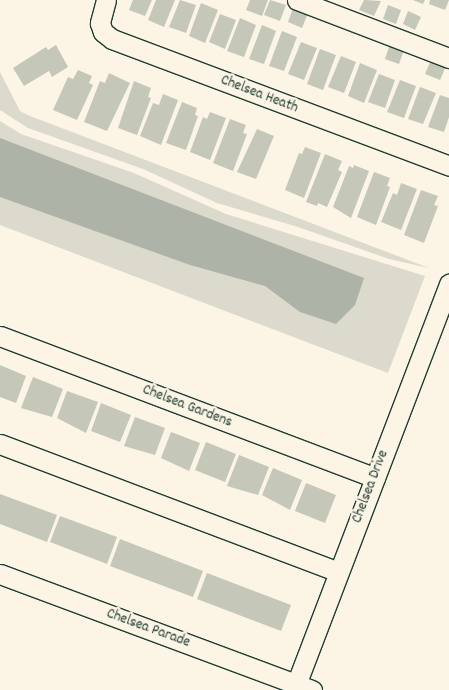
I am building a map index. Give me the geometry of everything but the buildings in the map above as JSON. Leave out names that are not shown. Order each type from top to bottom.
[{"type":"street","name":"Chelsea Heath","points":[[106,0],[100,23],[103,32],[112,39],[449,166]]},
{"type":"street","points":[[297,0],[449,58]]},
{"type":"street","name":"Chelsea Drive","points":[[301,688],[338,572],[449,284]]},
{"type":"street","name":"Chelsea Gardens","points":[[0,336],[375,478]]},
{"type":"street","points":[[0,444],[338,572]]},
{"type":"street","name":"Chelsea Parade","points":[[0,574],[301,688]]},
{"type":"shaded area","points":[[0,72],[20,111],[30,116],[429,268],[389,259],[298,227],[217,203],[143,169],[28,128],[0,110]]},
{"type":"shaded area","points":[[0,121],[21,134],[134,173],[226,214],[425,276],[388,373],[0,225]]},
{"type":"shaded area","points":[[0,138],[364,278],[355,305],[336,324],[300,312],[265,286],[190,265],[0,197]]}]
